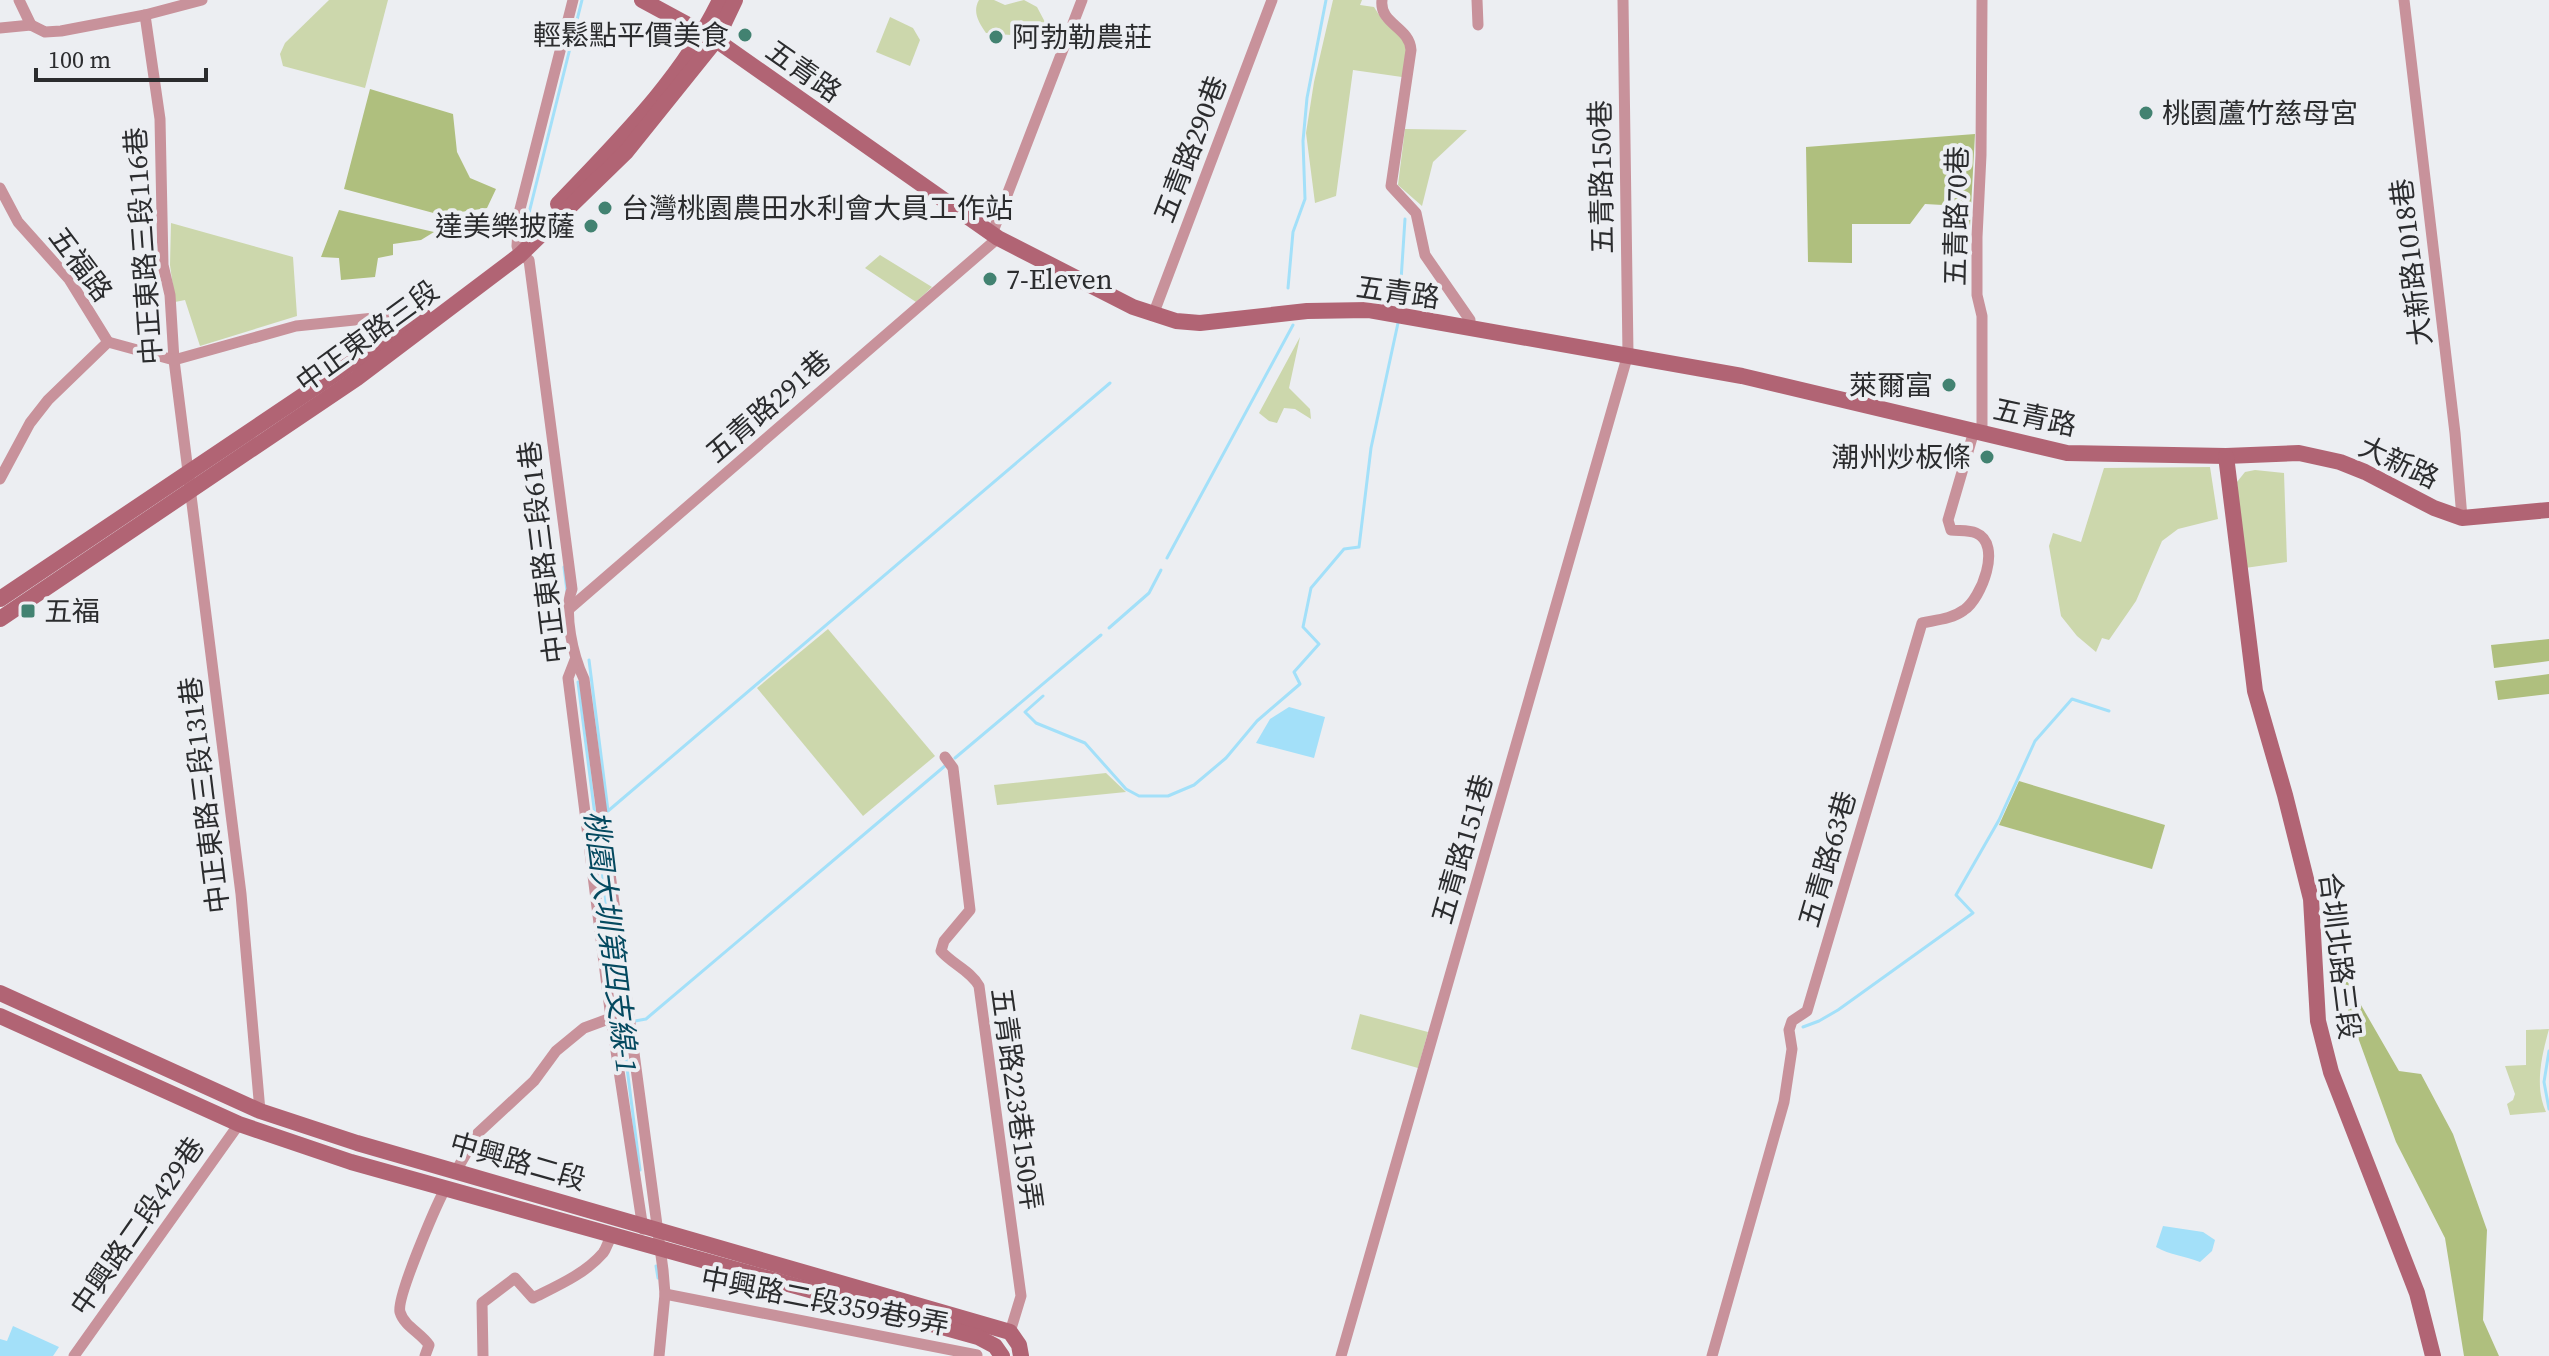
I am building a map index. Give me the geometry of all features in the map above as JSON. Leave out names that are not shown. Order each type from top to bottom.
[{"type":"street","points":[[19,0],[31,25]]},
{"type":"street","points":[[0,28],[31,25],[45,32],[61,31],[145,15],[202,0]]},
{"type":"street","points":[[519,250],[519,213],[573,0]]},
{"type":"street","name":"五青路","points":[[642,0],[710,37],[995,236],[1100,292],[1153,315],[1200,323],[1307,311],[1369,310],[1742,376],[2067,453],[2226,456]]},
{"type":"street","points":[[710,37],[720,0]]},
{"type":"street","points":[[710,37],[735,0]]},
{"type":"street","points":[[995,236],[1082,0]]},
{"type":"street","name":"五青路290巷","points":[[1153,315],[1272,0]]},
{"type":"street","points":[[1382,0],[1381,8],[1389,21],[1402,28],[1411,40],[1391,186],[1416,213],[1425,255],[1470,320],[1469,329]]},
{"type":"street","points":[[1477,0],[1478,25]]},
{"type":"street","name":"五青路150巷","points":[[1623,0],[1628,354]]},
{"type":"street","name":"五青路70巷","points":[[1978,432],[1982,316],[1977,295],[1982,0]]},
{"type":"street","name":"大新路1018巷","points":[[2404,0],[2455,433],[2462,518]]},
{"type":"street","name":"中正東路三段116巷","points":[[145,15],[160,119],[163,265],[170,295],[174,360],[188,474]]},
{"type":"street","name":"中正東路三段","points":[[0,619],[357,378],[519,250],[710,37]]},
{"type":"street","name":"五福路","points":[[0,188],[18,222],[69,279],[108,342],[48,400],[30,423],[0,479]]},
{"type":"street","name":"五青路291巷","points":[[569,609],[995,236]]},
{"type":"street","name":"中正東路三段","points":[[0,599],[519,250]]},
{"type":"street","name":"中正東路三段61巷","points":[[519,250],[529,260],[572,589],[568,601],[575,660],[584,679],[586,694],[648,1226]]},
{"type":"street","points":[[108,342],[174,360],[296,326],[426,313]]},
{"type":"street","name":"五青路151巷","points":[[1341,1356],[1628,354]]},
{"type":"street","name":"五青路63巷","points":[[1712,1356],[1784,1102],[1792,1049],[1789,1030],[1792,1021],[1807,1011],[1922,623],[1947,618],[1965,610],[1979,594],[1986,576],[1989,554],[1984,539],[1977,533],[1951,530],[1948,520],[1978,432]]},
{"type":"street","name":"大新路","points":[[2226,456],[2299,453],[2340,462],[2434,508],[2462,518],[2549,510]]},
{"type":"street","name":"合圳北路三段","points":[[2226,456],[2255,691],[2311,899],[2318,1021],[2331,1072],[2417,1293],[2433,1356]]},
{"type":"street","name":"中正東路三段131巷","points":[[188,474],[241,894],[260,1111]]},
{"type":"street","points":[[575,660],[568,678],[611,1018],[648,1226],[657,1251],[665,1294],[659,1356]]},
{"type":"street","name":"五青路223巷150弄","points":[[945,757],[953,768],[970,910],[944,941],[941,951],[975,979],[979,986],[1021,1296],[1010,1332]]},
{"type":"street","name":"中興路二段","points":[[0,993],[260,1111],[357,1143],[1010,1332]]},
{"type":"street","name":"中興路二段","points":[[0,1016],[239,1124],[351,1162],[657,1251],[978,1337],[995,1346],[1004,1356]]},
{"type":"street","points":[[425,1356],[429,1345],[403,1319],[399,1303],[445,1189],[478,1133],[534,1081],[556,1051],[584,1028],[611,1018]]},
{"type":"street","points":[[239,1124],[260,1111]]},
{"type":"street","name":"中興路二段429巷","points":[[74,1356],[239,1124]]},
{"type":"street","points":[[483,1356],[482,1303],[515,1278],[533,1298],[576,1277],[604,1252],[612,1237]]},
{"type":"street","name":"中興路二段359巷9弄","points":[[665,1294],[977,1355]]},
{"type":"street","points":[[1004,1356],[1010,1332]]},
{"type":"street","points":[[1010,1332],[1019,1345],[1021,1356]]},
{"type":"green space","points":[[329,0],[388,0],[365,88],[283,66],[280,54],[285,43]]},
{"type":"green space","points":[[979,0],[994,0],[1005,5],[1024,0],[1037,7],[1046,24],[1040,36],[1019,28],[1011,35],[986,33],[976,13]]},
{"type":"green space","points":[[1333,0],[1362,0],[1360,5],[1374,7],[1383,21],[1403,34],[1408,45],[1402,77],[1353,70],[1336,196],[1315,203],[1306,133]]},
{"type":"green space","points":[[890,17],[913,28],[920,40],[910,66],[876,52]]},
{"type":"green space","points":[[370,89],[453,114],[457,152],[470,178],[496,189],[487,208],[441,215],[344,189]]},
{"type":"green space","points":[[1405,129],[1467,130],[1433,162],[1422,206],[1398,185]]},
{"type":"green space","points":[[1975,134],[1970,226],[1943,205],[1925,204],[1910,224],[1852,224],[1852,263],[1808,262],[1806,147]]},
{"type":"green space","points":[[339,210],[434,232],[421,240],[393,244],[393,255],[378,258],[375,277],[341,280],[339,258],[321,257]]},
{"type":"green space","points":[[171,223],[293,257],[297,316],[200,346],[185,300],[175,302],[170,265]]},
{"type":"green space","points":[[880,255],[932,287],[916,302],[865,268]]},
{"type":"green space","points":[[1300,337],[1289,388],[1310,409],[1311,419],[1295,409],[1284,408],[1277,423],[1269,421],[1259,413]]},
{"type":"green space","points":[[2210,467],[2218,519],[2178,529],[2162,541],[2136,601],[2109,640],[2102,638],[2096,652],[2077,636],[2061,616],[2049,546],[2053,533],[2081,542],[2104,468]]},
{"type":"green space","points":[[2245,472],[2284,473],[2287,562],[2245,568],[2237,482]]},
{"type":"green space","points":[[828,629],[935,756],[863,816],[757,688]]},
{"type":"green space","points":[[2549,639],[2549,661],[2494,668],[2491,645]]},
{"type":"green space","points":[[2549,674],[2549,694],[2498,700],[2495,681]]},
{"type":"green space","points":[[1106,773],[1126,792],[997,805],[994,785]]},
{"type":"green space","points":[[2019,781],[2165,825],[2152,869],[1999,825]]},
{"type":"green space","points":[[2335,960],[2399,1071],[2421,1074],[2453,1134],[2487,1230],[2483,1320],[2499,1356],[2464,1356],[2445,1238],[2396,1142],[2348,1010]]},
{"type":"green space","points":[[1360,1014],[1428,1032],[1418,1068],[1351,1049]]},
{"type":"green space","points":[[2549,1029],[2540,1081],[2546,1112],[2510,1115],[2507,1104],[2515,1094],[2505,1066],[2526,1065],[2526,1030]]},
{"type":"water","points":[[1289,707],[1325,717],[1314,758],[1256,743],[1270,719]]},
{"type":"water","points":[[2163,1226],[2203,1232],[2215,1240],[2212,1251],[2200,1262],[2156,1247]]},
{"type":"water","points":[[13,1326],[59,1347],[53,1356],[0,1356],[0,1339],[7,1341]]},
{"type":"waterway","name":"桃園大圳第四支線-1","points":[[528,217],[582,0]]},
{"type":"waterway","points":[[1288,288],[1293,232],[1305,199],[1303,141],[1307,98],[1326,0]]},
{"type":"waterway","points":[[1399,311],[1405,219]]},
{"type":"waterway","points":[[1043,696],[1025,712],[1036,723],[1085,743],[1126,789],[1139,796],[1168,796],[1194,785],[1226,758],[1257,721],[1300,684],[1294,672],[1319,644],[1303,627],[1311,588],[1344,549],[1359,547],[1371,448],[1398,323]]},
{"type":"waterway","points":[[1167,558],[1293,325]]},
{"type":"waterway","points":[[589,660],[608,811],[1110,383]]},
{"type":"waterway","name":"桃園大圳第四支線-1","points":[[564,567],[567,591]]},
{"type":"waterway","points":[[1109,628],[1149,593],[1161,570]]},
{"type":"waterway","points":[[955,758],[1101,635]]},
{"type":"waterway","name":"桃園大圳第四支線-1","points":[[578,682],[640,1170]]},
{"type":"waterway","points":[[1803,1027],[1838,1010],[1973,913],[1956,895],[1999,820],[2035,741],[2072,699],[2109,711]]},
{"type":"waterway","points":[[635,1021],[646,1019],[946,765]]},
{"type":"waterway","points":[[2549,1051],[2544,1082],[2549,1109]]},
{"type":"waterway","name":"桃園大圳第四支線-1","points":[[656,1266],[658,1278]]},
{"type":"place","name":"輕鬆點平價美食","points":[[745,35]]},
{"type":"place","name":"阿勃勒農莊","points":[[996,37]]},
{"type":"place","name":"桃園蘆竹慈母宮","points":[[2146,113]]},
{"type":"place","name":"台灣桃園農田水利會大員工作站","points":[[605,208]]},
{"type":"place","name":"達美樂披薩","points":[[591,226]]},
{"type":"place","name":"7-Eleven","points":[[990,279]]},
{"type":"place","name":"萊爾富","points":[[1949,385]]},
{"type":"place","name":"潮州炒板條","points":[[1987,457]]},
{"type":"place","name":"五福","points":[[28,611]]}]
